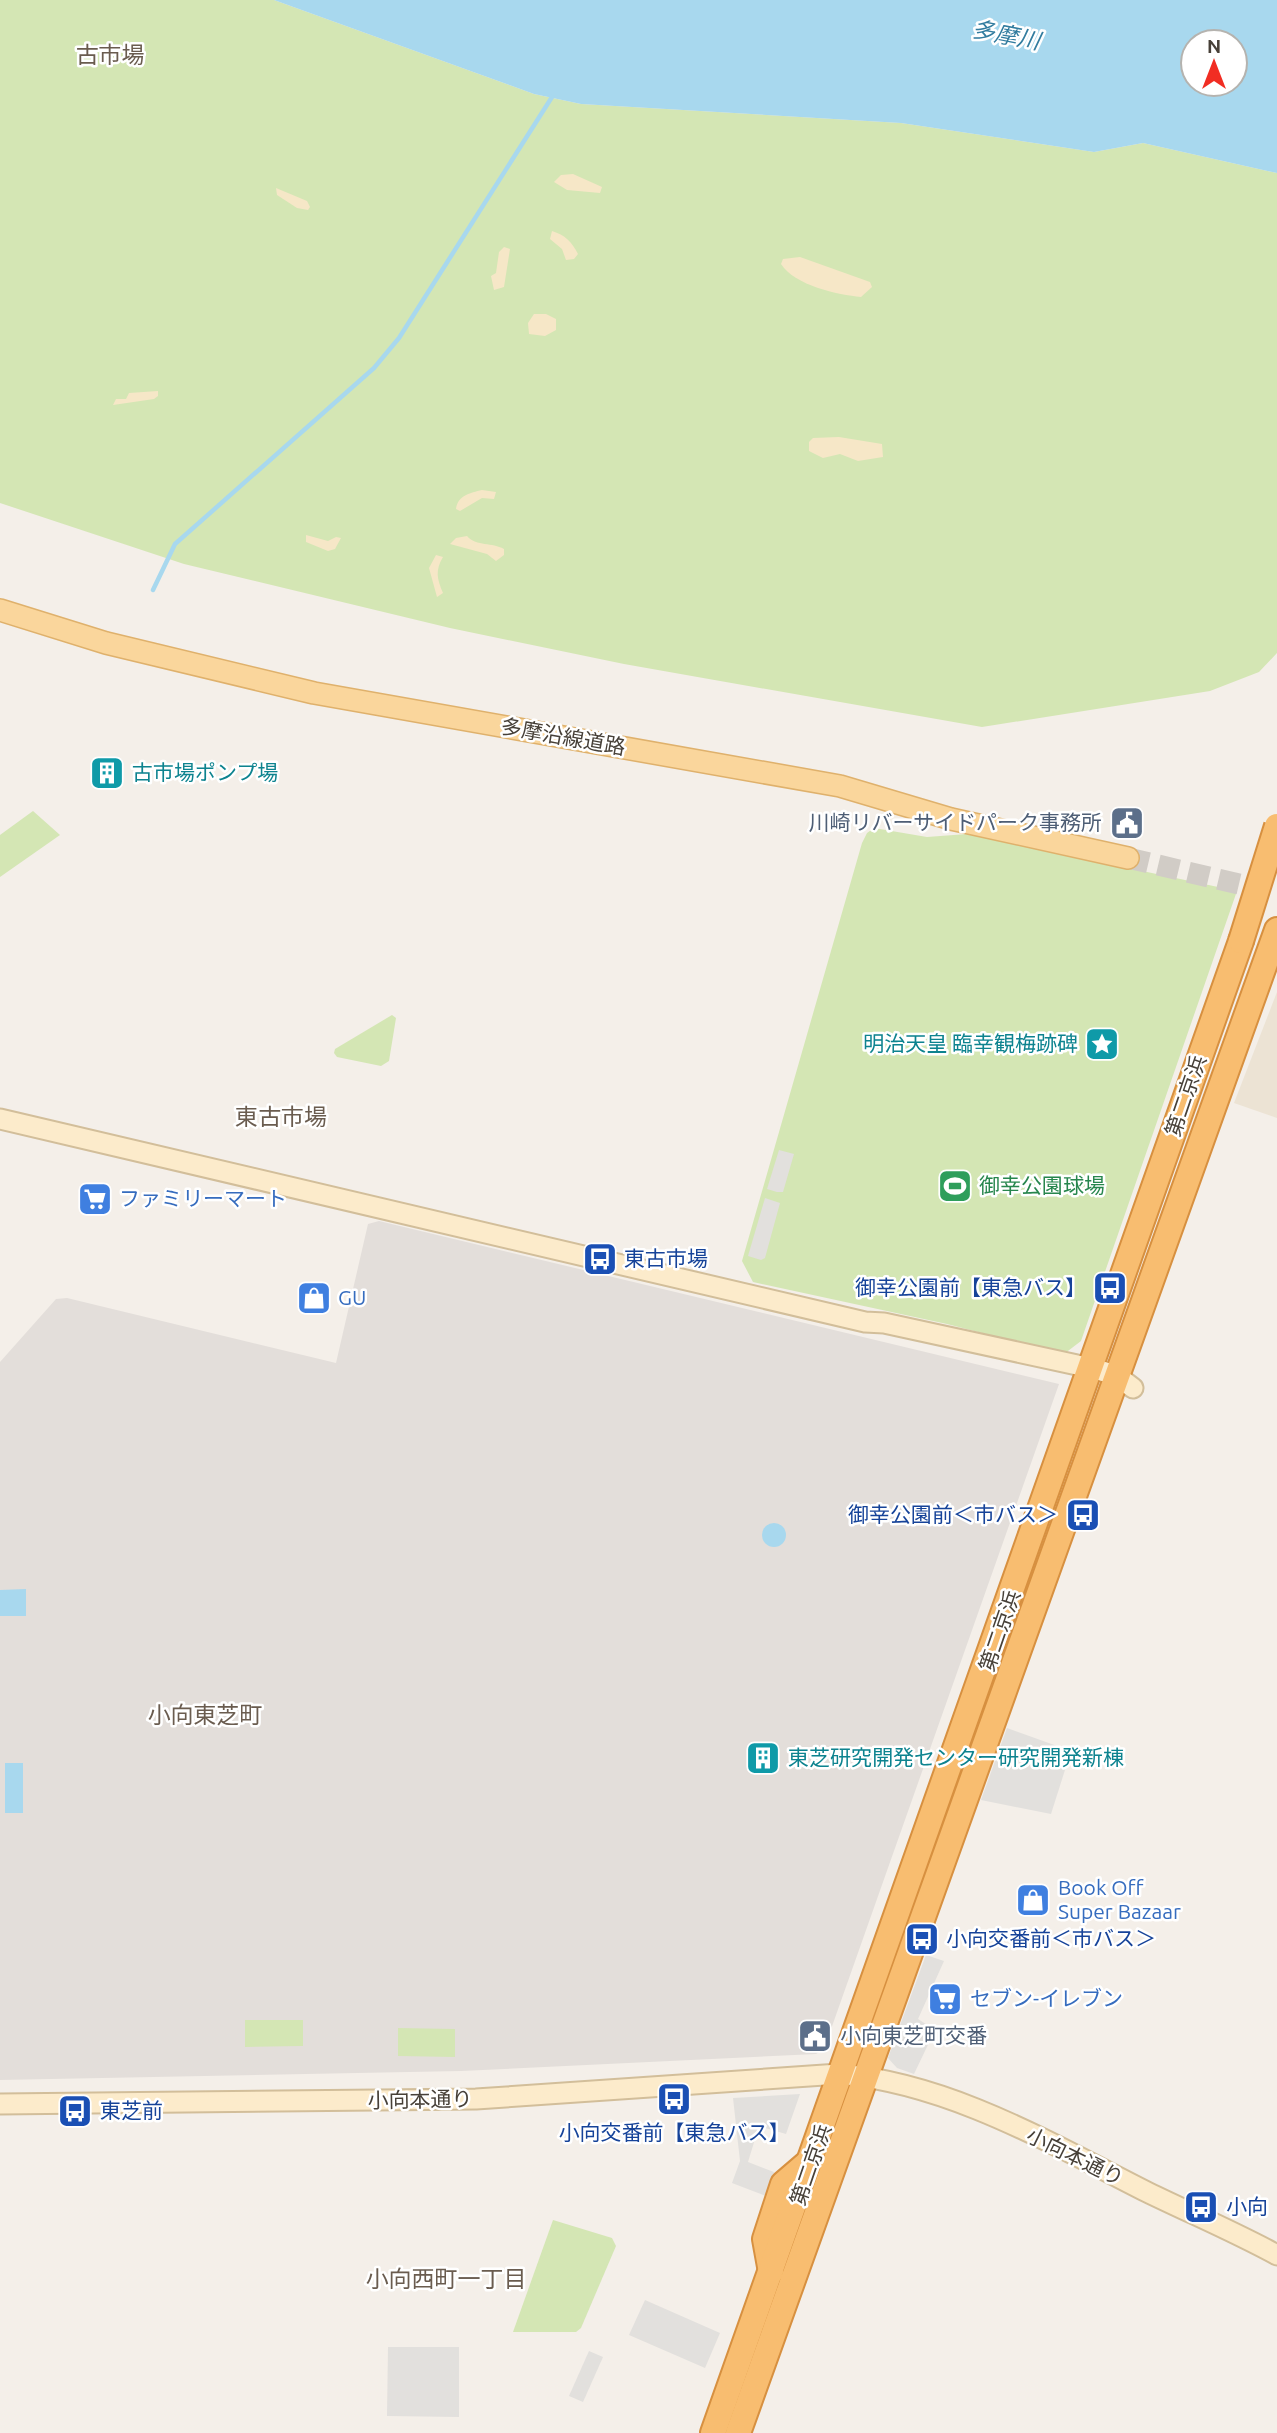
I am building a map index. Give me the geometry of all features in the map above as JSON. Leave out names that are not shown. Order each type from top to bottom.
[{"type":"highway","name":"第二京浜","points":[[713,2433],[813,2159],[839,2074],[915,1871],[1241,941],[1277,826]]},
{"type":"highway","name":"第二京浜","points":[[738,2433],[1113,1381],[1274,940]]},
{"type":"main road","name":"多摩沿線道路","points":[[0,610],[106,643],[314,693],[840,786],[951,820],[1128,858]]},
{"type":"street","points":[[0,1119],[865,1322],[884,1323],[1113,1381]]},
{"type":"street","name":"小向本通り","points":[[0,2104],[476,2099],[839,2074],[866,2077],[910,2085],[982,2112],[1277,2255]]},
{"type":"shaded area","points":[[1277,992],[1277,1118],[1234,1103]]},
{"type":"shaded area","points":[[779,1150],[794,1154],[783,1192],[767,1189]]},
{"type":"shaded area","points":[[765,1198],[780,1203],[765,1258],[761,1260],[748,1256]]},
{"type":"shaded area","points":[[379,1221],[1059,1384],[824,2049],[816,2054],[461,2071],[0,2080],[0,1362],[56,1299],[67,1298],[336,1363],[368,1224]]},
{"type":"shaded area","points":[[1007,1728],[1071,1751],[1051,1814],[981,1800]]},
{"type":"shaded area","points":[[926,1955],[944,1961],[918,2019],[935,2030],[914,2074],[897,2068],[888,2058]]},
{"type":"shaded area","points":[[800,2094],[786,2134],[759,2126],[748,2162],[774,2172],[766,2196],[732,2183],[740,2161],[733,2098]]},
{"type":"shaded area","points":[[645,2300],[720,2333],[705,2368],[629,2335]]},
{"type":"shaded area","points":[[388,2347],[459,2347],[459,2417],[387,2416]]},
{"type":"shaded area","points":[[589,2351],[603,2357],[583,2402],[569,2396]]},
{"type":"green space","points":[[0,0],[274,0],[534,94],[581,104],[901,123],[1094,152],[1143,143],[1277,173],[1277,653],[1259,672],[1210,691],[982,727],[624,664],[450,628],[184,564],[0,503]]},
{"type":"green space","points":[[33,811],[60,835],[0,877],[0,835]]},
{"type":"green space","points":[[874,828],[927,837],[967,834],[1237,891],[1081,1341],[1064,1354],[947,1324],[753,1282],[742,1261],[862,843],[867,833]]},
{"type":"green space","points":[[392,1015],[396,1018],[389,1061],[381,1066],[337,1057],[334,1053],[335,1049]]},
{"type":"green space","points":[[245,2020],[303,2020],[303,2046],[245,2047]]},
{"type":"green space","points":[[398,2028],[455,2029],[455,2057],[398,2056]]},
{"type":"green space","points":[[553,2220],[612,2238],[616,2246],[581,2328],[576,2332],[513,2332]]},
{"type":"sand","points":[[573,174],[602,187],[600,193],[567,190],[554,182],[561,175]]},
{"type":"sand","points":[[276,188],[307,201],[310,207],[308,210],[297,208],[277,195]]},
{"type":"sand","points":[[552,231],[571,243],[578,254],[574,259],[566,260],[562,249],[550,239]]},
{"type":"sand","points":[[504,247],[510,249],[504,287],[494,290],[491,276],[496,273],[499,252]]},
{"type":"sand","points":[[800,257],[870,282],[872,287],[861,297],[806,283],[781,264],[783,259]]},
{"type":"sand","points":[[534,314],[546,314],[556,319],[556,330],[545,336],[529,334],[528,323]]},
{"type":"sand","points":[[158,391],[158,396],[154,399],[113,405],[116,399],[126,399],[129,393]]},
{"type":"sand","points":[[839,437],[882,444],[883,457],[858,461],[840,454],[823,458],[809,451],[809,442],[813,438]]},
{"type":"sand","points":[[482,490],[496,492],[494,499],[482,498],[460,511],[456,509],[462,498]]},
{"type":"sand","points":[[306,535],[328,541],[341,538],[335,549],[328,551],[306,542]]},
{"type":"sand","points":[[467,536],[475,542],[504,549],[504,555],[496,561],[487,554],[450,544],[456,538]]},
{"type":"sand","points":[[436,555],[443,557],[438,575],[443,593],[437,597],[429,568]]},
{"type":"water","name":"多摩川","points":[[274,0],[1277,0],[1277,173],[1143,143],[1094,152],[901,123],[581,104],[534,94]]},
{"type":"water","points":[[774,1523],[785,1530],[786,1535],[779,1546],[774,1547],[763,1540],[762,1535],[769,1524]]},
{"type":"water","points":[[26,1589],[26,1616],[0,1616],[0,1590]]},
{"type":"water","points":[[5,1763],[23,1763],[23,1813],[5,1813]]},
{"type":"waterway","points":[[153,590],[175,544],[374,368],[399,338],[552,97]]},
{"type":"tunnel","points":[[1128,858],[1277,893]]},
{"type":"place","name":"古市場ポンプ場","points":[[107,773]]},
{"type":"place","name":"川崎リバーサイドパーク事務所","points":[[1127,823]]},
{"type":"place","name":"明治天皇 臨幸観梅跡碑","points":[[1102,1044]]},
{"type":"place","name":"御幸公園球場","points":[[955,1186]]},
{"type":"place","name":"ファミリーマート","points":[[95,1199]]},
{"type":"place","name":"東古市場","points":[[600,1259]]},
{"type":"place","name":"御幸公園前【東急バス】","points":[[1110,1288]]},
{"type":"place","name":"GU","points":[[314,1298]]},
{"type":"place","name":"御幸公園前＜市バス＞","points":[[1083,1515]]},
{"type":"place","name":"東芝研究開発センター研究開発新棟","points":[[763,1758]]},
{"type":"place","name":"Book Off Super Bazaar","points":[[1033,1900]]},
{"type":"place","name":"小向交番前＜市バス＞","points":[[922,1939]]},
{"type":"place","name":"セブン-イレブン","points":[[945,1999]]},
{"type":"place","name":"小向東芝町交番","points":[[815,2036]]},
{"type":"place","name":"小向交番前【東急バス】","points":[[674,2099]]},
{"type":"place","name":"東芝前","points":[[75,2111]]},
{"type":"place","name":"小向","points":[[1201,2207]]},
{"type":"district","name":"古市場","points":[[110,55]]},
{"type":"district","name":"東古市場","points":[[281,1117]]},
{"type":"district","name":"小向東芝町","points":[[205,1715]]},
{"type":"district","name":"小向西町一丁目","points":[[446,2279]]}]
